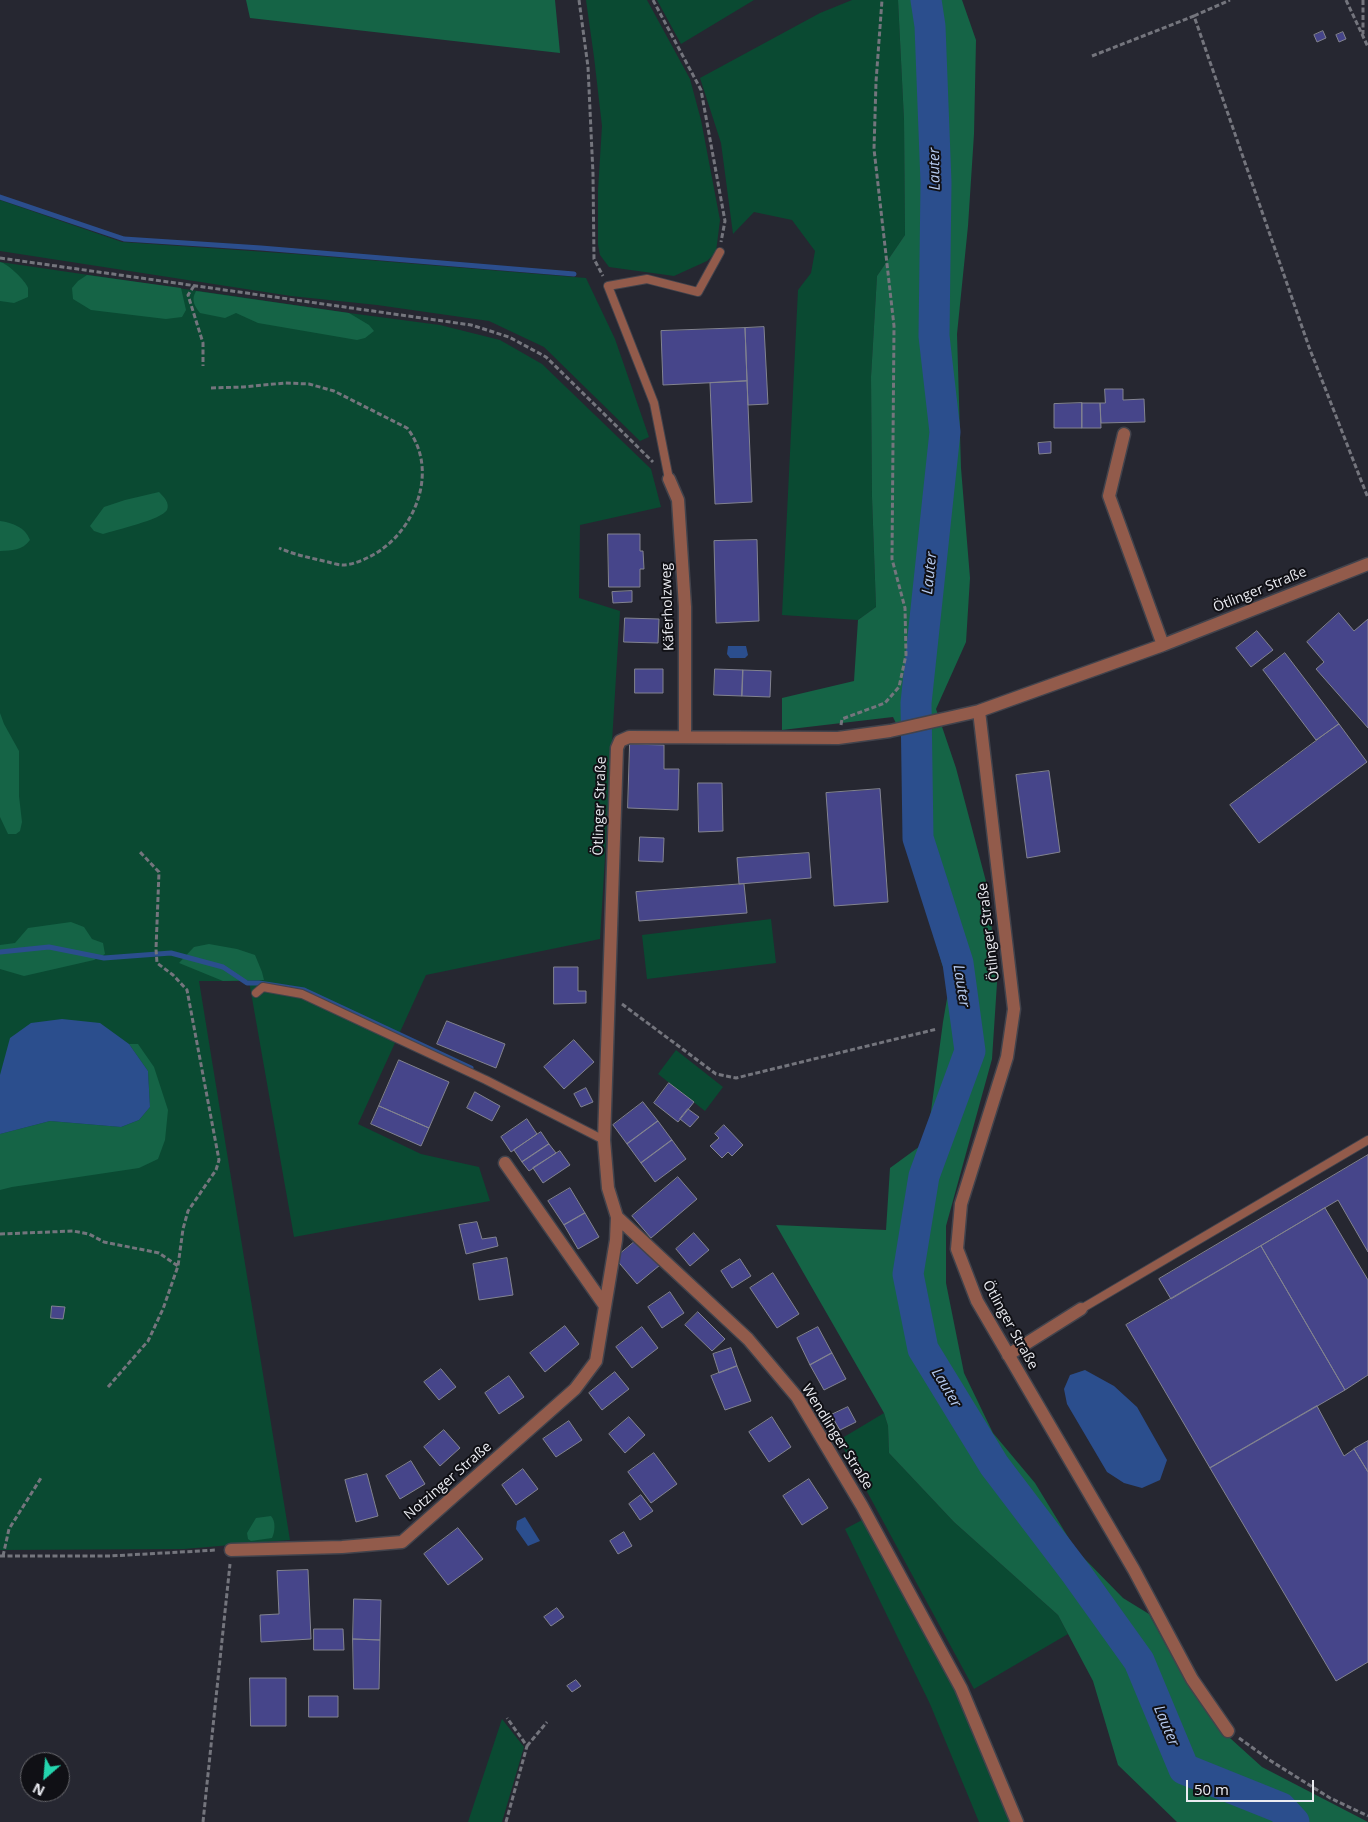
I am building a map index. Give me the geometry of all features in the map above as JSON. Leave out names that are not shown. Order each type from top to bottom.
[{"type":"street","points":[[1124,434],[1109,496],[1163,645]]},
{"type":"street","name":"Käferholzweg","points":[[669,479],[678,500],[685,607],[685,736]]},
{"type":"street","name":"Ötlinger Straße","points":[[617,1217],[608,1188],[604,1140],[617,748],[620,741],[629,736],[838,738],[890,731],[979,711],[1163,645],[1368,564]]},
{"type":"street","name":"Ötlinger Straße","points":[[979,711],[1014,1009],[1007,1057],[961,1204],[957,1249],[977,1301],[1134,1570],[1192,1679],[1228,1731]]},
{"type":"street","points":[[505,1163],[605,1306]]},
{"type":"street","name":"Notzinger Straße","points":[[231,1550],[342,1548],[402,1542],[574,1389],[596,1361],[616,1240],[617,1217]]},
{"type":"street","name":"Wendlinger Straße","points":[[617,1217],[748,1339],[797,1397],[862,1506],[961,1688],[1017,1822]]},
{"type":"street","points":[[1008,1355],[1081,1309]]},
{"type":"lane","points":[[669,479],[654,403],[608,286],[647,280],[698,292],[720,252]]},
{"type":"lane","points":[[256,993],[263,987],[302,994],[486,1080],[604,1140]]},
{"type":"lane","points":[[1081,1309],[1368,1140]]},
{"type":"path","points":[[579,0],[588,67],[593,174],[594,258],[608,286]]},
{"type":"path","points":[[653,0],[701,90],[725,221],[720,252]]},
{"type":"path","points":[[838,738],[842,720],[885,703],[899,687],[906,655],[905,608],[892,558],[894,326],[874,149],[876,82],[882,0]]},
{"type":"path","points":[[1092,56],[1230,0]]},
{"type":"path","points":[[1346,0],[1368,47]]},
{"type":"path","points":[[1363,0],[1363,37]]},
{"type":"path","points":[[1194,16],[1309,347],[1368,498]]},
{"type":"path","points":[[0,258],[471,326],[509,337],[546,357],[669,479]]},
{"type":"path","points":[[194,286],[188,294],[203,343],[203,366]]},
{"type":"path","points":[[211,388],[243,387],[285,382],[309,384],[334,391],[406,428],[415,438],[421,454],[423,474],[420,495],[409,520],[396,539],[372,556],[359,562],[343,565],[290,553],[279,548]]},
{"type":"path","points":[[108,1387],[148,1341],[163,1308],[178,1266],[182,1229],[188,1211],[216,1170],[219,1160],[187,990],[158,963],[156,949],[159,872],[140,852]]},
{"type":"path","points":[[609,994],[716,1074],[736,1078],[937,1029]]},
{"type":"path","points":[[0,1234],[73,1231],[89,1234],[104,1242],[159,1253],[178,1266]]},
{"type":"path","points":[[42,1478],[9,1529],[2,1556],[110,1556],[231,1550],[203,1822]]},
{"type":"path","points":[[507,1718],[527,1746]]},
{"type":"path","points":[[506,1822],[527,1746],[547,1722]]},
{"type":"path","points":[[1228,1731],[1270,1761],[1330,1798],[1368,1816]]},
{"type":"green space","points":[[246,0],[555,0],[560,53],[250,18]]},
{"type":"green space","points":[[586,0],[647,0],[690,79],[701,120],[720,220],[716,252],[707,261],[674,276],[609,267],[600,255],[598,245],[598,190],[602,126]]},
{"type":"green space","points":[[657,0],[754,0],[681,44]]},
{"type":"green space","points":[[852,0],[898,0],[904,120],[905,235],[877,276],[871,377],[872,497],[876,607],[858,620],[782,615],[798,290],[811,273],[815,251],[792,220],[754,212],[733,234],[721,143],[700,78],[820,13]]},
{"type":"green space","points":[[898,0],[962,0],[976,40],[974,134],[968,226],[957,334],[961,468],[970,578],[966,642],[936,709],[956,768],[988,889],[997,983],[992,1059],[946,1226],[946,1283],[964,1373],[993,1433],[1035,1483],[1076,1550],[1123,1598],[1149,1614],[1172,1656],[1220,1729],[1262,1767],[1368,1822],[1177,1822],[1118,1765],[1093,1681],[1058,1615],[954,1522],[889,1453],[888,1426],[884,1413],[776,1225],[886,1230],[890,1168],[927,1141],[949,987],[917,879],[910,828],[905,742],[893,717],[782,730],[782,698],[854,681],[858,620],[876,607],[872,497],[871,377],[877,276],[905,235],[904,120]]},
{"type":"green space","points":[[0,200],[122,242],[586,278],[615,339],[649,437],[640,441],[544,347],[489,321],[377,305],[291,296],[0,251]]},
{"type":"green space","points":[[0,262],[440,325],[500,340],[542,364],[651,469],[661,507],[580,525],[579,598],[620,611],[600,939],[426,975],[358,1124],[421,1154],[479,1167],[490,1201],[294,1237],[249,981],[199,981],[290,1540],[184,1549],[0,1550]]},
{"type":"green space","points":[[0,262],[24,281],[28,288],[28,297],[14,303],[0,301]]},
{"type":"green space","points":[[87,275],[181,288],[186,310],[182,317],[166,319],[91,310],[73,299],[72,288]]},
{"type":"green space","points":[[196,291],[349,313],[369,325],[374,331],[365,338],[357,340],[258,323],[236,313],[225,318],[200,313],[194,302]]},
{"type":"green space","points":[[159,492],[168,505],[167,510],[163,514],[103,534],[94,531],[90,526],[104,507]]},
{"type":"green space","points":[[0,521],[18,526],[30,540],[20,548],[0,551]]},
{"type":"green space","points":[[0,713],[19,751],[19,796],[22,822],[20,831],[16,834],[8,834],[0,817]]},
{"type":"green space","points":[[771,919],[776,963],[647,979],[642,935]]},
{"type":"green space","points":[[71,922],[84,927],[92,939],[103,943],[105,954],[94,960],[24,976],[0,969],[0,945],[15,943],[28,928]]},
{"type":"green space","points":[[209,944],[237,949],[255,955],[264,980],[223,981],[179,963],[194,947]]},
{"type":"green space","points":[[129,1044],[138,1044],[154,1067],[168,1110],[165,1140],[158,1159],[139,1168],[0,1190],[0,1134],[50,1121],[121,1127],[139,1120],[150,1107],[148,1071]]},
{"type":"green space","points":[[676,1050],[723,1087],[705,1111],[658,1074]]},
{"type":"green space","points":[[884,1413],[888,1426],[889,1453],[954,1522],[1058,1615],[1068,1634],[974,1689],[839,1440]]},
{"type":"green space","points":[[271,1516],[274,1521],[272,1538],[251,1541],[248,1539],[247,1533],[256,1518]]},
{"type":"green space","points":[[864,1519],[954,1685],[1010,1822],[979,1822],[930,1704],[845,1529]]},
{"type":"green space","points":[[502,1719],[524,1747],[502,1822],[468,1822]]},
{"type":"water","points":[[728,646],[746,646],[748,655],[745,658],[730,658],[727,654]]},
{"type":"water","points":[[62,1019],[100,1023],[129,1044],[148,1071],[150,1107],[139,1120],[121,1127],[50,1121],[0,1134],[0,1075],[10,1038],[31,1023]]},
{"type":"water","points":[[1085,1370],[1114,1386],[1137,1407],[1167,1460],[1160,1480],[1142,1488],[1124,1483],[1107,1472],[1067,1404],[1064,1389],[1070,1375]]},
{"type":"water","points":[[525,1517],[540,1541],[528,1546],[516,1529],[517,1521]]},
{"type":"building","points":[[1323,31],[1326,38],[1317,42],[1314,35]]},
{"type":"building","points":[[1343,32],[1346,39],[1339,42],[1336,35]]},
{"type":"building","points":[[764,327],[768,404],[748,405],[745,328]]},
{"type":"building","points":[[745,328],[747,381],[663,385],[661,331]]},
{"type":"building","points":[[747,381],[752,502],[715,504],[710,383]]},
{"type":"building","points":[[1105,389],[1123,389],[1123,400],[1144,399],[1145,422],[1101,423],[1100,403],[1105,403]]},
{"type":"building","points":[[1082,403],[1082,428],[1054,428],[1054,404]]},
{"type":"building","points":[[1082,403],[1100,403],[1101,428],[1082,428]]},
{"type":"building","points":[[1051,442],[1051,453],[1039,454],[1038,443]]},
{"type":"building","points":[[608,534],[640,534],[640,551],[643,551],[644,569],[640,569],[640,587],[609,587]]},
{"type":"building","points":[[757,540],[759,621],[716,623],[714,541]]},
{"type":"building","points":[[632,591],[632,602],[613,603],[612,592]]},
{"type":"building","points":[[1339,613],[1354,631],[1368,619],[1368,728],[1316,669],[1324,662],[1307,642]]},
{"type":"building","points":[[625,618],[659,619],[658,643],[624,642]]},
{"type":"building","points":[[1257,631],[1273,650],[1251,667],[1236,648]]},
{"type":"building","points":[[1285,653],[1339,724],[1316,740],[1263,670]]},
{"type":"building","points":[[635,669],[663,669],[663,693],[635,693]]},
{"type":"building","points":[[715,669],[743,670],[742,696],[714,695]]},
{"type":"building","points":[[743,670],[771,671],[770,697],[742,696]]},
{"type":"building","points":[[1339,724],[1367,762],[1259,843],[1230,805]]},
{"type":"building","points":[[630,744],[664,745],[664,769],[679,769],[678,810],[628,808]]},
{"type":"building","points":[[1049,771],[1060,852],[1027,858],[1016,775]]},
{"type":"building","points":[[698,783],[722,783],[723,831],[699,832]]},
{"type":"building","points":[[880,789],[888,902],[834,906],[826,793]]},
{"type":"building","points":[[640,837],[664,838],[663,862],[639,861]]},
{"type":"building","points":[[809,853],[811,878],[739,884],[737,858]]},
{"type":"building","points":[[744,884],[747,913],[639,921],[636,892]]},
{"type":"building","points":[[554,967],[578,967],[578,991],[586,991],[586,1003],[554,1004]]},
{"type":"building","points":[[447,1021],[505,1044],[496,1068],[437,1044]]},
{"type":"building","points":[[574,1040],[594,1062],[564,1089],[544,1067]]},
{"type":"building","points":[[399,1060],[449,1082],[429,1128],[379,1106]]},
{"type":"building","points":[[669,1083],[694,1102],[678,1122],[654,1103]]},
{"type":"building","points":[[586,1088],[593,1102],[581,1107],[574,1094]]},
{"type":"building","points":[[475,1092],[500,1106],[492,1121],[467,1108]]},
{"type":"building","points":[[643,1102],[658,1121],[627,1144],[613,1125]]},
{"type":"building","points":[[379,1106],[429,1128],[421,1146],[371,1124]]},
{"type":"building","points":[[688,1109],[699,1117],[690,1127],[680,1119]]},
{"type":"building","points":[[527,1119],[537,1134],[511,1152],[501,1137]]},
{"type":"building","points":[[658,1121],[672,1140],[641,1163],[627,1144]]},
{"type":"building","points":[[724,1125],[743,1145],[732,1156],[728,1152],[722,1158],[710,1146],[719,1138],[715,1134]]},
{"type":"building","points":[[541,1132],[549,1144],[522,1162],[514,1150]]},
{"type":"building","points":[[672,1140],[686,1159],[655,1182],[641,1163]]},
{"type":"building","points":[[549,1144],[556,1153],[529,1171],[522,1162]]},
{"type":"building","points":[[560,1151],[570,1165],[543,1183],[533,1168]]},
{"type":"building","points":[[1368,1155],[1368,1252],[1338,1200],[1171,1299],[1159,1279]]},
{"type":"building","points":[[678,1177],[697,1199],[651,1238],[632,1216]]},
{"type":"building","points":[[570,1188],[585,1213],[564,1225],[548,1201]]},
{"type":"building","points":[[1325,1208],[1368,1280],[1368,1375],[1345,1390],[1261,1246]]},
{"type":"building","points":[[585,1213],[599,1237],[578,1249],[564,1225]]},
{"type":"building","points":[[477,1222],[482,1239],[496,1237],[498,1246],[466,1254],[459,1225]]},
{"type":"building","points":[[694,1233],[709,1250],[690,1266],[676,1249]]},
{"type":"building","points":[[638,1239],[660,1265],[637,1284],[615,1258]]},
{"type":"building","points":[[1261,1246],[1345,1390],[1210,1468],[1126,1325]]},
{"type":"building","points":[[507,1258],[513,1295],[479,1300],[473,1264]]},
{"type":"building","points":[[740,1259],[751,1276],[732,1288],[721,1271]]},
{"type":"building","points":[[773,1273],[799,1314],[777,1328],[750,1288]]},
{"type":"building","points":[[670,1292],[684,1313],[662,1328],[648,1307]]},
{"type":"building","points":[[52,1306],[65,1307],[63,1319],[51,1318]]},
{"type":"building","points":[[698,1312],[725,1339],[712,1351],[685,1325]]},
{"type":"building","points":[[565,1326],[579,1344],[545,1372],[530,1353]]},
{"type":"building","points":[[642,1327],[658,1348],[632,1368],[616,1347]]},
{"type":"building","points":[[818,1327],[832,1353],[810,1365],[797,1338]]},
{"type":"building","points":[[731,1348],[737,1366],[719,1373],[713,1354]]},
{"type":"building","points":[[832,1353],[846,1379],[824,1390],[810,1365]]},
{"type":"building","points":[[737,1366],[751,1401],[725,1410],[711,1376]]},
{"type":"building","points":[[441,1369],[456,1387],[439,1400],[424,1382]]},
{"type":"building","points":[[615,1372],[629,1389],[602,1410],[589,1393]]},
{"type":"building","points":[[509,1376],[524,1397],[499,1414],[485,1393]]},
{"type":"building","points":[[1317,1406],[1344,1456],[1354,1449],[1368,1472],[1368,1662],[1336,1681],[1210,1468]]},
{"type":"building","points":[[848,1407],[856,1422],[840,1430],[831,1415]]},
{"type":"building","points":[[629,1417],[645,1435],[625,1453],[609,1434]]},
{"type":"building","points":[[772,1417],[791,1447],[769,1462],[749,1432]]},
{"type":"building","points":[[569,1421],[582,1440],[556,1457],[543,1439]]},
{"type":"building","points":[[444,1430],[460,1448],[440,1466],[424,1447]]},
{"type":"building","points":[[1368,1441],[1368,1472],[1354,1449]]},
{"type":"building","points":[[654,1453],[677,1484],[651,1503],[628,1472]]},
{"type":"building","points":[[411,1461],[425,1484],[400,1499],[386,1476]]},
{"type":"building","points":[[523,1469],[538,1489],[516,1505],[502,1485]]},
{"type":"building","points":[[367,1474],[378,1516],[356,1522],[345,1480]]},
{"type":"building","points":[[809,1479],[828,1508],[802,1525],[783,1496]]},
{"type":"building","points":[[641,1495],[653,1511],[640,1520],[629,1504]]},
{"type":"building","points":[[458,1528],[483,1559],[448,1585],[424,1554]]},
{"type":"building","points":[[624,1532],[632,1546],[618,1554],[610,1541]]},
{"type":"building","points":[[308,1570],[311,1639],[261,1642],[260,1615],[279,1614],[277,1571]]},
{"type":"building","points":[[354,1599],[381,1600],[380,1640],[353,1639]]},
{"type":"building","points":[[557,1608],[564,1617],[551,1626],[544,1617]]},
{"type":"building","points":[[314,1629],[343,1629],[344,1650],[314,1650]]},
{"type":"building","points":[[353,1639],[380,1640],[379,1689],[354,1689]]},
{"type":"building","points":[[250,1678],[286,1678],[286,1726],[251,1726]]},
{"type":"building","points":[[576,1680],[581,1686],[572,1692],[567,1686]]},
{"type":"building","points":[[309,1696],[338,1696],[338,1717],[309,1717]]},
{"type":"waterway","name":"Lauter","points":[[926,0],[930,26],[936,183],[934,336],[945,432],[916,703],[918,838],[958,963],[970,1051],[924,1176],[908,1274],[923,1349],[994,1465],[1076,1573],[1139,1661],[1184,1769],[1281,1808],[1294,1822]]},
{"type":"waterway","points":[[0,197],[124,239],[261,248],[574,274]]},
{"type":"waterway","points":[[0,952],[49,947],[104,958],[171,953],[223,967],[247,983],[304,990],[471,1068]]}]
